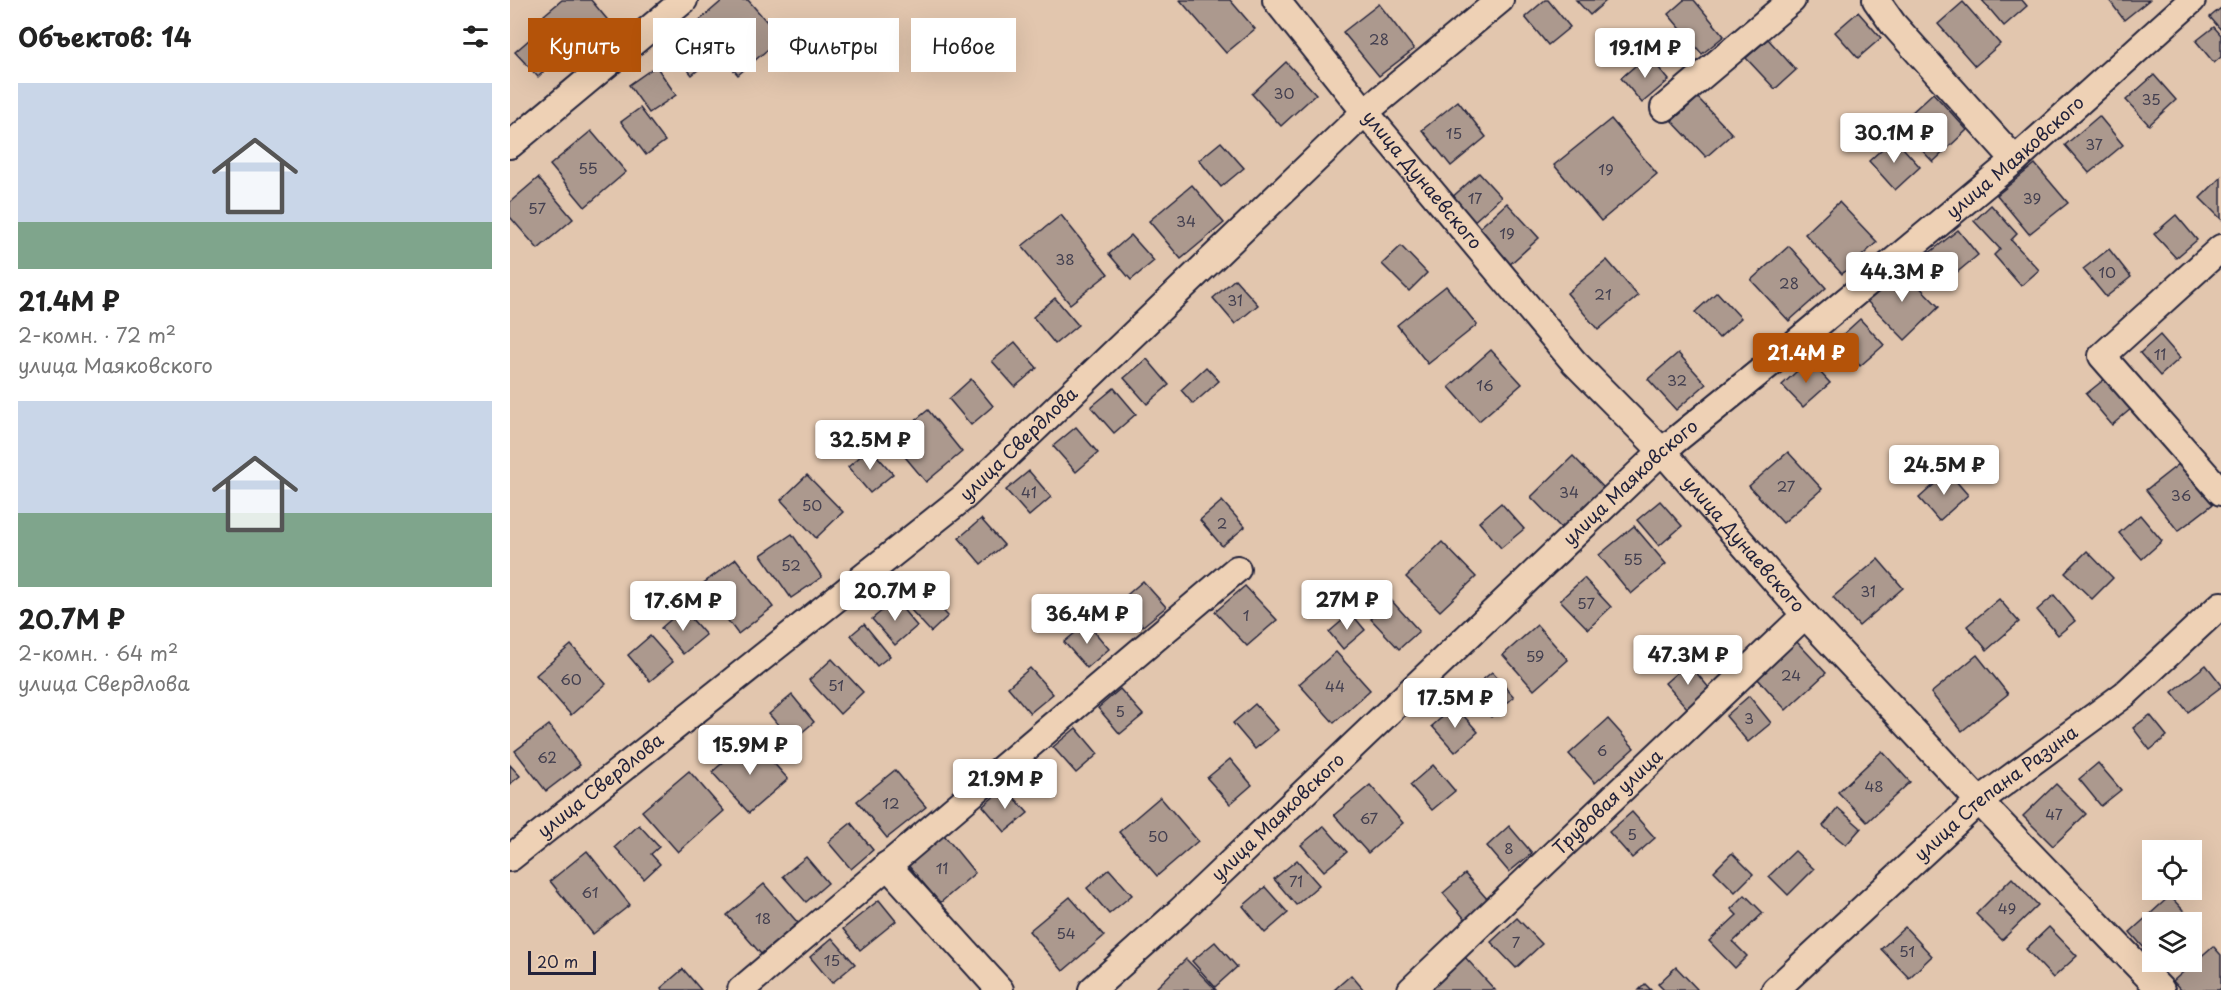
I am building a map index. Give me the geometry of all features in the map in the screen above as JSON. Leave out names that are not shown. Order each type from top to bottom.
[{"type":"street","points":[[510,145],[684,0]]},
{"type":"street","name":"улица Дунаевского","points":[[1276,0],[1365,112],[1574,362],[1662,451],[1804,615],[2161,990]]},
{"type":"street","name":"улица Свердлова","points":[[510,858],[964,497],[1365,112],[1500,0]]},
{"type":"street","points":[[1664,108],[1792,0]]},
{"type":"street","points":[[1876,0],[1893,24],[2015,160]]},
{"type":"street","name":"улица Маяковского","points":[[1092,990],[1179,912],[1662,451],[2015,160],[2192,0]]},
{"type":"street","points":[[2221,248],[2102,356],[2221,492]]},
{"type":"street","points":[[741,990],[1237,569]]},
{"type":"street","name":"улица Степана Разина","points":[[1775,990],[1979,801],[2124,694],[2221,605]]},
{"type":"street","name":"Трудовая улица","points":[[1412,990],[1804,615]]},
{"type":"street","points":[[887,864],[1000,990]]},
{"type":"building","points":[[562,0],[591,0],[606,18],[547,18],[544,15]]},
{"type":"building","points":[[723,0],[748,0],[768,23],[768,49],[756,60],[756,18],[702,18]]},
{"type":"building","points":[[1180,0],[1230,0],[1255,29],[1226,53]]},
{"type":"building","points":[[1548,0],[1570,27],[1548,45],[1525,17]]},
{"type":"building","points":[[1576,0],[1607,0],[1590,15]]},
{"type":"building","points":[[1684,0],[1694,0],[1724,36],[1702,54],[1668,14]]},
{"type":"building","points":[[1982,0],[2022,0],[2027,6],[2004,26]]},
{"type":"building","points":[[2109,0],[2149,0],[2124,20]]},
{"type":"building","points":[[1963,2],[2000,44],[1975,66],[1938,24]]},
{"type":"building","points":[[1379,4],[1414,49],[1379,76],[1343,32]]},
{"type":"building","points":[[2221,8],[2221,30],[2210,17]]},
{"type":"building","points":[[1858,12],[1881,38],[1858,58],[1835,32]]},
{"type":"building","points":[[2214,27],[2221,35],[2221,57],[2214,63],[2196,41]]},
{"type":"building","points":[[1768,39],[1796,70],[1775,89],[1746,58]]},
{"type":"building","points":[[528,41],[528,66],[515,52]]},
{"type":"building","points":[[1648,55],[1669,80],[1642,103],[1621,78]]},
{"type":"building","points":[[1286,62],[1316,94],[1281,126],[1252,94]]},
{"type":"building","points":[[653,68],[653,72],[660,72],[676,95],[649,113],[629,85]]},
{"type":"building","points":[[533,72],[543,72],[538,77]]},
{"type":"building","points":[[2154,75],[2176,100],[2149,125],[2126,100]]},
{"type":"building","points":[[1933,93],[1967,130],[1933,162],[1898,125]]},
{"type":"building","points":[[1698,98],[1732,134],[1706,157],[1672,121]]},
{"type":"building","points":[[1458,101],[1486,137],[1451,166],[1422,130]]},
{"type":"building","points":[[640,108],[665,141],[646,155],[621,122]]},
{"type":"building","points":[[2099,116],[2123,145],[2089,173],[2065,145]]},
{"type":"building","points":[[1611,119],[1657,174],[1601,221],[1554,165]]},
{"type":"building","points":[[591,131],[626,172],[585,207],[550,165]]},
{"type":"building","points":[[1894,138],[1920,167],[1895,190],[1869,161]]},
{"type":"building","points":[[1221,142],[1244,168],[1221,187],[1199,160]]},
{"type":"building","points":[[2035,164],[2068,203],[2029,234],[1997,195]]},
{"type":"building","points":[[1479,173],[1501,197],[1471,224],[1449,200]]},
{"type":"building","points":[[2221,177],[2221,219],[2200,198]]},
{"type":"building","points":[[538,178],[573,219],[538,249],[510,217],[510,202]]},
{"type":"building","points":[[1192,185],[1224,223],[1181,259],[1149,221]]},
{"type":"building","points":[[1839,202],[1877,242],[1842,274],[1805,234]]},
{"type":"building","points":[[1507,203],[1539,238],[1508,266],[1476,231]]},
{"type":"building","points":[[1991,205],[2017,234],[2011,240],[2039,270],[2021,286],[1994,255],[2000,249],[1974,221]]},
{"type":"building","points":[[1061,215],[1108,274],[1070,304],[1022,246]]},
{"type":"building","points":[[2176,215],[2197,240],[2176,258],[2154,234]]},
{"type":"building","points":[[1958,230],[1978,255],[1949,279],[1928,254]]},
{"type":"building","points":[[1131,235],[1154,261],[1131,280],[1109,254]]},
{"type":"building","points":[[1401,246],[1427,273],[1409,291],[1382,264]]},
{"type":"building","points":[[1789,246],[1826,288],[1789,321],[1751,280]]},
{"type":"building","points":[[2109,249],[2131,277],[2106,297],[2083,269]]},
{"type":"building","points":[[1607,260],[1638,296],[1598,330],[1567,293]]},
{"type":"building","points":[[1899,266],[1939,307],[1905,340],[1865,299]]},
{"type":"building","points":[[1235,279],[1258,305],[1235,324],[1213,298]]},
{"type":"building","points":[[1446,286],[1477,325],[1428,364],[1397,325]]},
{"type":"building","points":[[1717,292],[1741,318],[1719,338],[1695,312]]},
{"type":"building","points":[[1055,298],[1078,325],[1055,344],[1033,317]]},
{"type":"building","points":[[1860,319],[1884,345],[1860,366],[1837,340]]},
{"type":"building","points":[[2160,335],[2180,358],[2160,376],[2140,353]]},
{"type":"building","points":[[1015,342],[1037,368],[1015,387],[992,361]]},
{"type":"building","points":[[1491,350],[1522,384],[1479,421],[1449,387]]},
{"type":"building","points":[[1678,353],[1706,384],[1676,410],[1648,379]]},
{"type":"building","points":[[1147,359],[1169,385],[1147,404],[1124,378]]},
{"type":"building","points":[[1809,360],[1830,383],[1803,407],[1782,385]]},
{"type":"building","points":[[1206,367],[1219,381],[1193,404],[1181,390]]},
{"type":"building","points":[[2106,378],[2132,408],[2112,425],[2086,394]]},
{"type":"building","points":[[971,379],[993,406],[971,425],[949,399]]},
{"type":"building","points":[[1114,388],[1136,414],[1114,433],[1091,407]]},
{"type":"building","points":[[928,410],[962,452],[926,482],[891,440]]},
{"type":"building","points":[[1076,427],[1098,453],[1076,472],[1053,446]]},
{"type":"building","points":[[870,448],[893,474],[870,493],[848,467]]},
{"type":"building","points":[[1788,452],[1822,489],[1783,523],[1749,486]]},
{"type":"building","points":[[1573,456],[1606,490],[1564,531],[1531,497]]},
{"type":"building","points":[[2184,460],[2217,501],[2178,531],[2146,490]]},
{"type":"building","points":[[1029,471],[1051,497],[1029,516],[1006,490]]},
{"type":"building","points":[[1948,472],[1968,495],[1939,521],[1919,498]]},
{"type":"building","points":[[807,475],[843,512],[816,538],[781,500]]},
{"type":"building","points":[[1222,501],[1245,527],[1222,546],[1200,520]]},
{"type":"building","points":[[1660,501],[1682,526],[1659,546],[1637,520]]},
{"type":"building","points":[[1501,503],[1524,529],[1501,548],[1479,522]]},
{"type":"building","points":[[2140,515],[2162,541],[2142,559],[2119,533]]},
{"type":"building","points":[[981,519],[1004,545],[981,564],[959,538]]},
{"type":"building","points":[[1634,526],[1666,564],[1631,594],[1599,555]]},
{"type":"building","points":[[792,534],[822,577],[791,598],[761,555]]},
{"type":"building","points":[[1442,542],[1476,577],[1440,611],[1406,577]]},
{"type":"building","points":[[2087,551],[2113,578],[2092,599],[2065,573]]},
{"type":"building","points":[[736,559],[773,607],[738,634],[701,585]]},
{"type":"building","points":[[1878,559],[1903,588],[1859,626],[1833,597]]},
{"type":"building","points":[[1584,578],[1611,607],[1588,629],[1560,600]]},
{"type":"building","points":[[1143,581],[1166,607],[1143,626],[1121,600]]},
{"type":"building","points":[[918,584],[948,616],[931,632],[901,599]]},
{"type":"building","points":[[1245,586],[1277,620],[1247,646],[1215,612]]},
{"type":"building","points":[[2054,595],[2075,621],[2058,635],[2037,610]]},
{"type":"building","points":[[1999,599],[2019,622],[1987,650],[1967,626]]},
{"type":"building","points":[[895,600],[917,626],[895,645],[872,619]]},
{"type":"building","points":[[1391,600],[1419,631],[1399,649],[1371,619]]},
{"type":"building","points":[[683,609],[706,635],[683,654],[661,628]]},
{"type":"building","points":[[1351,613],[1365,630],[1343,649],[1329,632]]},
{"type":"building","points":[[1087,623],[1109,649],[1087,668],[1064,642]]},
{"type":"building","points":[[864,624],[890,656],[877,666],[851,635]]},
{"type":"building","points":[[1537,625],[1568,660],[1534,690],[1503,655]]},
{"type":"building","points":[[650,636],[673,662],[650,681],[628,655]]},
{"type":"building","points":[[1796,641],[1826,673],[1786,710],[1757,678]]},
{"type":"building","points":[[571,645],[606,684],[571,715],[536,675]]},
{"type":"building","points":[[1336,652],[1370,690],[1334,723],[1299,684]]},
{"type":"building","points":[[1977,655],[2008,694],[1962,731],[1931,693]]},
{"type":"building","points":[[832,659],[863,692],[840,714],[809,680]]},
{"type":"building","points":[[1688,663],[1710,689],[1687,708],[1665,683]]},
{"type":"building","points":[[2206,665],[2221,687],[2188,712],[2172,692]]},
{"type":"building","points":[[1030,668],[1053,694],[1030,713],[1008,687]]},
{"type":"building","points":[[1492,672],[1514,697],[1491,717],[1469,691]]},
{"type":"building","points":[[1120,689],[1143,715],[1120,734],[1098,708]]},
{"type":"building","points":[[792,695],[814,722],[792,741],[769,714]]},
{"type":"building","points":[[1749,696],[1771,723],[1748,742],[1726,716]]},
{"type":"building","points":[[1255,704],[1278,730],[1255,749],[1233,723]]},
{"type":"building","points":[[1455,706],[1478,732],[1455,752],[1432,726]]},
{"type":"building","points":[[2150,715],[2167,736],[2150,750],[2133,728]]},
{"type":"building","points":[[1608,719],[1634,748],[1595,783],[1569,754]]},
{"type":"building","points":[[549,725],[580,765],[546,791],[515,751]]},
{"type":"building","points":[[1076,728],[1098,754],[1076,773],[1053,747]]},
{"type":"building","points":[[751,738],[788,779],[749,813],[712,772]]},
{"type":"building","points":[[1882,751],[1910,782],[1867,822],[1838,792]]},
{"type":"building","points":[[1230,759],[1252,785],[1230,804],[1207,778]]},
{"type":"building","points":[[2098,763],[2121,790],[2101,806],[2079,779]]},
{"type":"building","points":[[510,765],[520,776],[510,784]]},
{"type":"building","points":[[1433,765],[1455,791],[1432,810],[1410,785]]},
{"type":"building","points":[[895,770],[926,807],[887,838],[857,801]]},
{"type":"building","points":[[689,771],[724,811],[678,852],[642,811]]},
{"type":"building","points":[[2056,784],[2086,814],[2053,846],[2023,816]]},
{"type":"building","points":[[1370,785],[1403,823],[1368,853],[1334,815]]},
{"type":"building","points":[[1005,787],[1028,813],[1005,832],[983,806]]},
{"type":"building","points":[[1160,797],[1198,841],[1157,876],[1119,832]]},
{"type":"building","points":[[1838,808],[1861,828],[1846,845],[1823,826]]},
{"type":"building","points":[[1632,812],[1655,838],[1632,858],[1609,832]]},
{"type":"building","points":[[851,823],[873,850],[851,869],[828,842]]},
{"type":"building","points":[[639,825],[659,847],[651,854],[660,864],[644,879],[615,847]]},
{"type":"building","points":[[1324,826],[1347,852],[1324,871],[1301,845]]},
{"type":"building","points":[[1509,826],[1532,853],[1509,872],[1487,846]]},
{"type":"building","points":[[944,835],[975,873],[940,903],[908,865]]},
{"type":"building","points":[[587,851],[630,905],[593,934],[550,881]]},
{"type":"building","points":[[1795,851],[1814,869],[1788,895],[1769,876]]},
{"type":"building","points":[[1732,853],[1753,874],[1735,892],[1714,871]]},
{"type":"building","points":[[806,857],[828,883],[806,902],[783,876]]},
{"type":"building","points":[[1297,860],[1319,885],[1296,905],[1274,879]]},
{"type":"building","points":[[1109,869],[1132,895],[1109,914],[1087,888]]},
{"type":"building","points":[[1465,874],[1488,900],[1465,919],[1443,893]]},
{"type":"building","points":[[2012,878],[2038,905],[2002,940],[1976,914]]},
{"type":"building","points":[[764,884],[798,923],[761,954],[727,915]]},
{"type":"building","points":[[1265,887],[1288,913],[1265,933],[1243,906]]},
{"type":"building","points":[[1745,895],[1763,913],[1733,942],[1747,956],[1735,968],[1709,941],[1737,915],[1731,909]]},
{"type":"building","points":[[1070,897],[1104,936],[1063,971],[1029,931]]},
{"type":"building","points":[[879,900],[896,921],[860,950],[843,929]]},
{"type":"building","points":[[2166,900],[2174,900],[2185,912],[2152,912]]},
{"type":"building","points":[[1517,918],[1542,944],[1516,968],[1491,942]]},
{"type":"building","points":[[2142,921],[2142,946],[2130,932]]},
{"type":"building","points":[[1905,927],[1932,956],[1909,978],[1881,949]]},
{"type":"building","points":[[2049,927],[2077,956],[2053,978],[2026,949]]},
{"type":"building","points":[[832,938],[855,964],[832,983],[810,957]]},
{"type":"building","points":[[1215,942],[1237,967],[1215,987],[1192,961]]},
{"type":"building","points":[[2213,946],[2221,955],[2221,988],[2219,990],[2181,990],[2173,981],[2183,972],[2202,972],[2202,956]]},
{"type":"building","points":[[1464,956],[1495,990],[1427,990]]},
{"type":"building","points":[[1186,959],[1216,990],[1154,990]]},
{"type":"building","points":[[1676,967],[1696,990],[1664,990],[1658,984]]},
{"type":"building","points":[[683,969],[701,990],[662,990],[661,988]]},
{"type":"building","points":[[1351,975],[1364,990],[1334,990]]},
{"type":"building","points":[[1645,984],[1651,990],[1639,990]]}]
